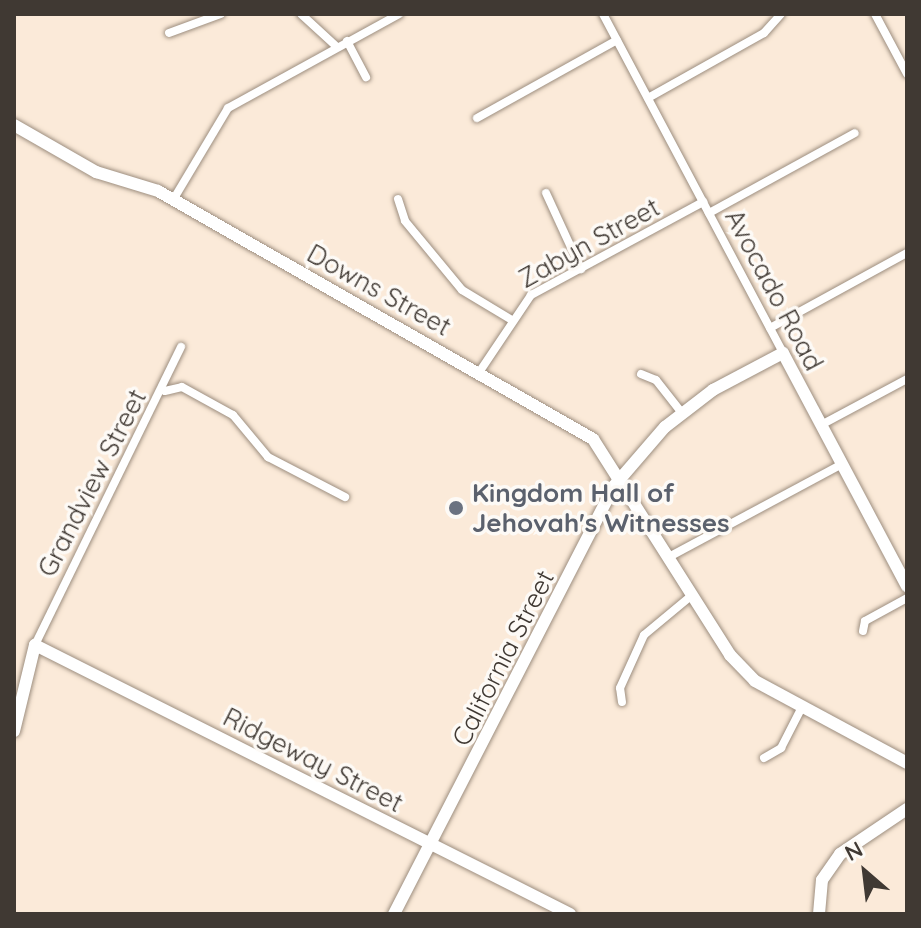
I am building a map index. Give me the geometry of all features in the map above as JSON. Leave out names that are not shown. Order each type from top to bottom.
[{"type":"main road","name":"Downs Street","points":[[14,125],[96,172],[173,200],[480,371],[593,439],[622,477],[691,596],[755,681],[801,709],[907,763]]},
{"type":"main road","name":"California Street","points":[[394,914],[622,477],[682,413],[783,353]]},
{"type":"main road","name":"Avocado Road","points":[[783,353],[907,586]]},
{"type":"main road","name":"Grandview Street","points":[[14,731],[35,645]]},
{"type":"main road","name":"Ridgeway Street","points":[[35,645],[570,914]]},
{"type":"main road","points":[[819,914],[822,880],[840,854],[907,809]]},
{"type":"street","points":[[169,33],[221,14]]},
{"type":"street","points":[[301,14],[337,47]]},
{"type":"street","points":[[173,200],[228,108],[399,14]]},
{"type":"street","name":"Avocado Road","points":[[603,14],[783,353]]},
{"type":"street","points":[[648,98],[764,33],[781,14]]},
{"type":"street","points":[[875,14],[907,74]]},
{"type":"street","points":[[477,118],[617,40]]},
{"type":"street","points":[[347,41],[366,77]]},
{"type":"street","points":[[709,213],[855,133]]},
{"type":"street","points":[[546,193],[581,269]]},
{"type":"street","points":[[398,199],[405,221],[462,290],[510,319]]},
{"type":"street","name":"Zabyn Street","points":[[480,371],[510,319],[531,295],[703,202]]},
{"type":"street","points":[[770,328],[907,253]]},
{"type":"street","name":"Grandview Street","points":[[35,645],[165,392],[181,347]]},
{"type":"street","points":[[641,374],[656,380],[682,413]]},
{"type":"street","points":[[821,425],[907,379]]},
{"type":"street","points":[[165,392],[182,387],[233,415],[268,457],[345,497]]},
{"type":"street","points":[[667,558],[842,464]]},
{"type":"street","points":[[622,702],[620,688],[644,635],[691,596]]},
{"type":"street","points":[[863,631],[865,621],[907,598]]},
{"type":"street","points":[[764,758],[781,748],[801,709]]},
{"type":"place","name":"Kingdom Hall of Jehovah's Witnesses","points":[[456,508]]}]
